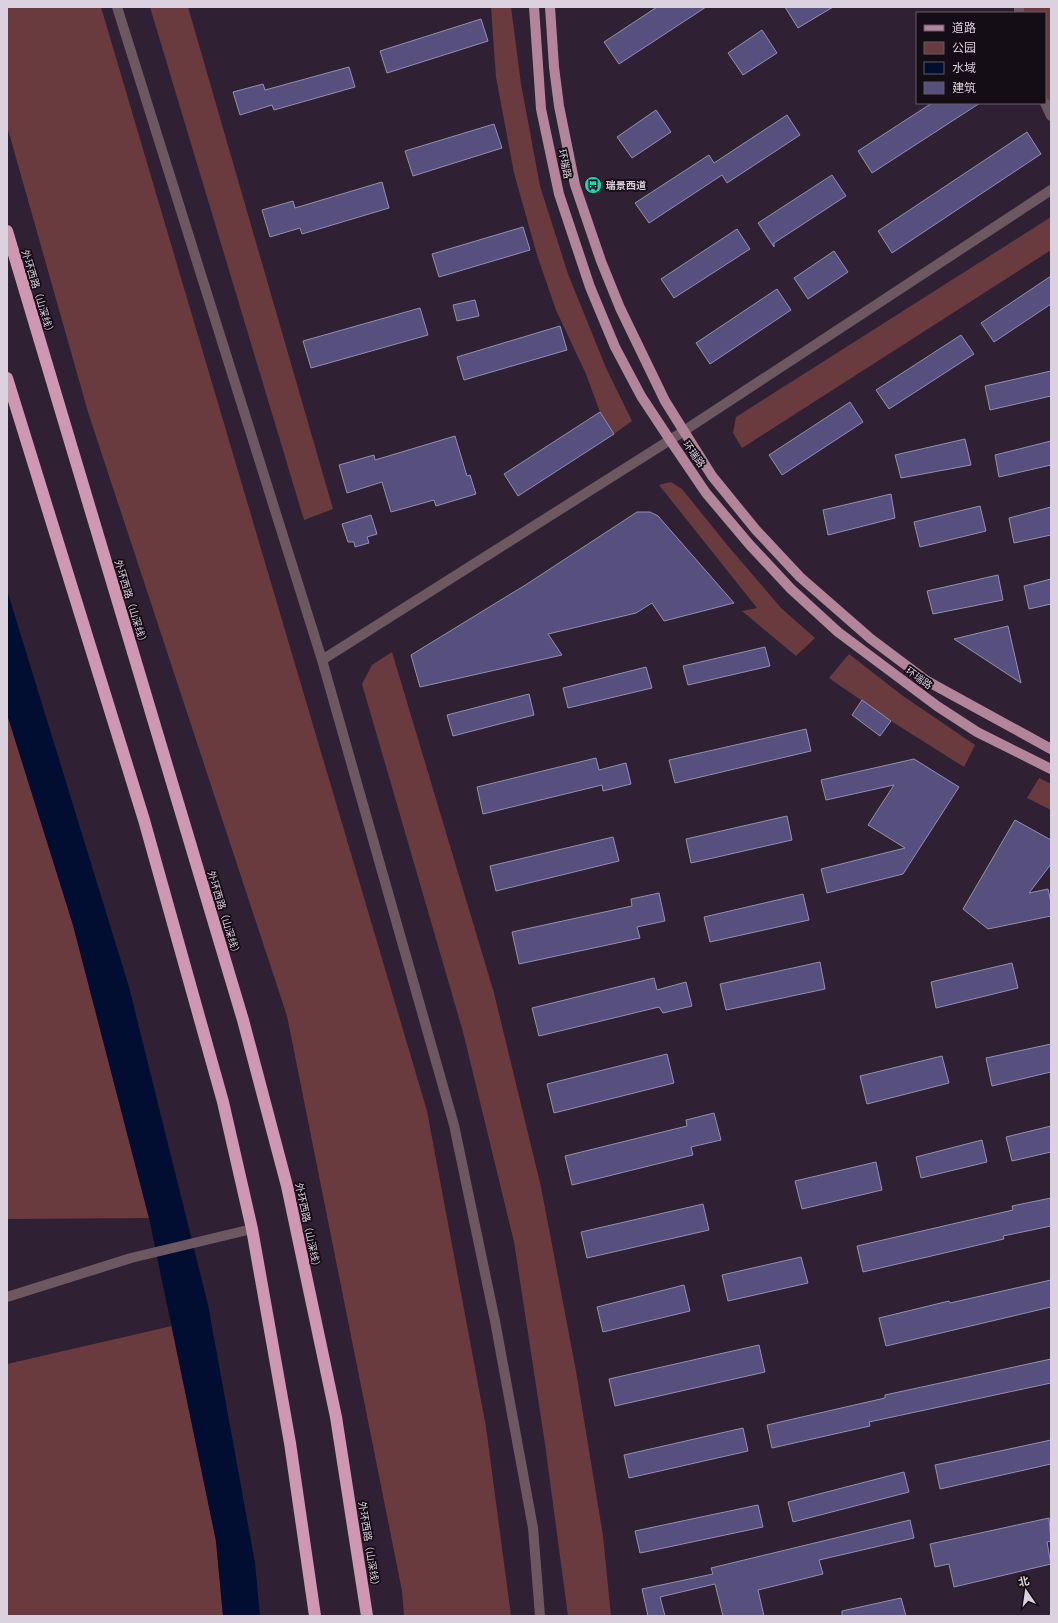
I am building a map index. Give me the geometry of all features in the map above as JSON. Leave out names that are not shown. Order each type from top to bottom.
[{"type":"highway","name":"外环西路（山深线）","points":[[7,231],[243,1020],[287,1186],[336,1417],[367,1616]]},
{"type":"highway","points":[[7,378],[144,820],[223,1102],[252,1229],[290,1443],[316,1616]]},
{"type":"main road","name":"环瑞路","points":[[534,7],[541,109],[559,194],[590,287],[615,347],[641,396],[706,493],[749,544],[791,589],[838,632],[937,706],[977,732],[1051,768]]},
{"type":"main road","name":"环瑞路","points":[[550,7],[554,67],[558,98],[575,184],[601,261],[620,308],[665,401],[712,476],[756,530],[800,577],[871,639],[927,681],[1051,749]]},
{"type":"street","points":[[117,7],[322,660],[454,1125],[495,1321],[533,1528],[540,1616]]},
{"type":"street","points":[[1045,104],[1051,116]]},
{"type":"street","points":[[322,660],[684,431],[1051,190]]},
{"type":"street","points":[[7,1297],[131,1258],[252,1229]]},
{"type":"green space","points":[[7,7],[101,7],[427,1111],[486,1427],[511,1616],[404,1616],[402,1591],[287,1016],[88,412],[7,126]]},
{"type":"green space","points":[[150,7],[188,7],[333,509],[304,520]]},
{"type":"green space","points":[[491,7],[511,7],[521,84],[540,186],[568,274],[606,368],[632,421],[614,434],[600,412],[586,374],[556,310],[537,255],[514,173],[496,77]]},
{"type":"green space","points":[[1019,7],[1051,7],[1051,117],[1045,104],[1046,12],[1019,12]]},
{"type":"green space","points":[[1051,217],[1051,250],[742,448],[733,433],[736,417]]},
{"type":"green space","points":[[671,482],[682,489],[781,608],[815,638],[796,656],[742,611],[757,608],[659,485]]},
{"type":"green space","points":[[392,652],[494,993],[541,1187],[576,1371],[603,1536],[611,1616],[568,1616],[545,1444],[514,1242],[463,1032],[362,684],[372,665]]},
{"type":"green space","points":[[849,654],[903,696],[975,745],[964,767],[891,721],[829,678]]},
{"type":"green space","points":[[7,714],[73,925],[149,1218],[7,1219]]},
{"type":"green space","points":[[1039,778],[1051,784],[1051,810],[1027,798]]},
{"type":"green space","points":[[172,1326],[216,1541],[223,1616],[7,1616],[7,1364]]},
{"type":"water","points":[[7,590],[129,987],[208,1305],[255,1563],[260,1616],[223,1616],[216,1541],[149,1218],[73,925],[7,714]]},
{"type":"building","points":[[657,7],[706,7],[619,64],[604,42]]},
{"type":"building","points":[[785,7],[833,7],[798,28]]},
{"type":"building","points":[[481,19],[488,41],[387,73],[380,51]]},
{"type":"building","points":[[762,30],[777,53],[743,75],[728,53]]},
{"type":"building","points":[[349,67],[355,87],[274,110],[272,105],[240,115],[233,92],[263,84],[265,90]]},
{"type":"building","points":[[930,104],[978,104],[872,173],[858,151]]},
{"type":"building","points":[[656,110],[671,132],[632,158],[617,137]]},
{"type":"building","points":[[787,115],[800,135],[727,183],[722,175],[649,223],[635,203],[709,155],[714,163]]},
{"type":"building","points":[[494,124],[502,148],[413,176],[405,151]]},
{"type":"building","points":[[1027,132],[1041,154],[892,253],[878,231]]},
{"type":"building","points":[[832,175],[846,196],[774,243],[774,247],[758,223]]},
{"type":"building","points":[[382,182],[389,208],[302,234],[300,228],[270,237],[262,210],[293,201],[295,208]]},
{"type":"building","points":[[523,227],[530,250],[439,277],[432,254]]},
{"type":"building","points":[[737,229],[750,249],[674,298],[661,279]]},
{"type":"building","points":[[834,251],[848,272],[808,299],[794,278]]},
{"type":"building","points":[[1051,276],[1051,304],[994,342],[981,323]]},
{"type":"building","points":[[777,289],[791,310],[710,364],[696,343]]},
{"type":"building","points":[[475,300],[479,316],[457,321],[453,305]]},
{"type":"building","points":[[420,308],[428,335],[311,368],[303,341]]},
{"type":"building","points":[[560,326],[567,350],[464,380],[457,357]]},
{"type":"building","points":[[961,335],[974,354],[889,409],[876,390]]},
{"type":"building","points":[[1051,371],[1051,396],[990,410],[985,386]]},
{"type":"building","points":[[850,402],[863,422],[782,475],[769,455]]},
{"type":"building","points":[[600,412],[614,434],[518,496],[504,474]]},
{"type":"building","points":[[455,436],[467,476],[470,475],[476,494],[436,506],[434,500],[391,512],[382,482],[347,493],[339,465],[374,455],[375,460]]},
{"type":"building","points":[[965,439],[971,465],[901,478],[895,455]]},
{"type":"building","points":[[1051,441],[1051,465],[999,477],[995,455]]},
{"type":"building","points":[[891,494],[895,518],[828,535],[823,510]]},
{"type":"building","points":[[980,506],[986,531],[920,547],[914,522]]},
{"type":"building","points":[[1051,507],[1051,535],[1014,543],[1009,518]]},
{"type":"building","points":[[637,512],[650,512],[658,516],[734,603],[664,621],[652,603],[636,613],[548,634],[562,655],[420,687],[411,655],[527,584]]},
{"type":"building","points":[[371,515],[377,534],[367,537],[369,543],[355,547],[354,542],[348,542],[342,524]]},
{"type":"building","points":[[998,575],[1003,600],[933,614],[927,591]]},
{"type":"building","points":[[1051,579],[1051,604],[1029,609],[1024,586]]},
{"type":"building","points":[[1008,626],[1021,683],[954,639]]},
{"type":"building","points":[[765,647],[770,666],[688,685],[683,666]]},
{"type":"building","points":[[646,667],[652,688],[568,708],[563,688]]},
{"type":"building","points":[[529,694],[534,715],[453,736],[447,715]]},
{"type":"building","points":[[862,700],[891,721],[880,736],[852,715]]},
{"type":"building","points":[[806,729],[811,751],[675,783],[669,760]]},
{"type":"building","points":[[596,758],[599,770],[626,763],[631,784],[603,791],[602,785],[483,814],[477,787]]},
{"type":"building","points":[[914,759],[959,787],[903,874],[827,893],[821,869],[905,848],[868,825],[894,785],[826,800],[821,780]]},
{"type":"building","points":[[787,816],[792,840],[691,863],[686,839]]},
{"type":"building","points":[[1015,820],[1051,840],[1051,864],[1029,893],[1048,889],[1051,903],[1051,916],[988,929],[963,909]]},
{"type":"building","points":[[613,837],[619,861],[496,891],[490,866]]},
{"type":"building","points":[[659,893],[665,921],[637,927],[640,938],[519,964],[512,932],[632,906],[631,899]]},
{"type":"building","points":[[803,894],[809,920],[710,942],[704,917]]},
{"type":"building","points":[[820,962],[825,989],[726,1010],[720,984]]},
{"type":"building","points":[[1012,963],[1018,988],[936,1008],[931,982]]},
{"type":"building","points":[[654,978],[657,990],[686,982],[692,1006],[663,1013],[659,1007],[539,1036],[532,1008]]},
{"type":"building","points":[[1051,1044],[1051,1072],[992,1086],[986,1058]]},
{"type":"building","points":[[667,1054],[674,1083],[554,1113],[547,1084]]},
{"type":"building","points":[[942,1056],[949,1083],[867,1104],[860,1076]]},
{"type":"building","points":[[714,1113],[721,1140],[691,1147],[693,1155],[572,1185],[565,1156],[687,1126],[686,1120]]},
{"type":"building","points":[[1051,1126],[1051,1152],[1012,1161],[1006,1137]]},
{"type":"building","points":[[982,1140],[987,1162],[921,1178],[916,1157]]},
{"type":"building","points":[[876,1162],[882,1190],[802,1209],[795,1181]]},
{"type":"building","points":[[1051,1198],[1051,1226],[1003,1236],[1004,1239],[863,1272],[857,1246],[1013,1210],[1012,1206]]},
{"type":"building","points":[[703,1204],[709,1230],[587,1258],[581,1232]]},
{"type":"building","points":[[801,1257],[808,1283],[728,1301],[722,1275]]},
{"type":"building","points":[[1051,1280],[1051,1307],[886,1346],[879,1318],[949,1301],[950,1303]]},
{"type":"building","points":[[684,1285],[690,1311],[603,1332],[597,1307]]},
{"type":"building","points":[[759,1345],[765,1372],[615,1406],[609,1379]]},
{"type":"building","points":[[1051,1359],[1051,1383],[869,1422],[870,1426],[772,1448],[767,1425],[885,1398],[885,1395]]},
{"type":"building","points":[[743,1428],[748,1451],[629,1478],[624,1455]]},
{"type":"building","points":[[1051,1440],[1051,1464],[940,1489],[935,1465]]},
{"type":"building","points":[[904,1472],[909,1492],[793,1522],[788,1502]]},
{"type":"building","points":[[758,1505],[763,1527],[640,1553],[635,1531]]},
{"type":"building","points":[[1049,1518],[1051,1541],[1047,1542],[1051,1564],[954,1587],[949,1564],[935,1567],[930,1544]]},
{"type":"building","points":[[910,1520],[914,1538],[819,1560],[823,1574],[758,1590],[764,1616],[723,1616],[715,1584],[660,1597],[665,1616],[648,1616],[642,1589],[713,1574],[711,1568]]},
{"type":"building","points":[[901,1598],[906,1616],[842,1616],[842,1611]]},
{"type":"place","name":"瑞景西道","points":[[593,185]]}]
